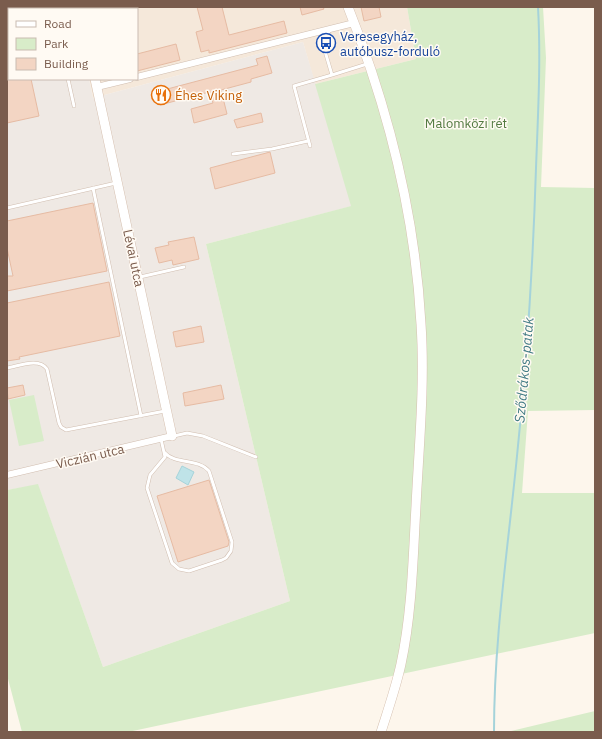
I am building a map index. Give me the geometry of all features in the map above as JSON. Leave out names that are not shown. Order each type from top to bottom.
[{"type":"main road","points":[[348,7],[369,64],[391,132],[410,216],[419,284],[422,352],[419,457],[407,628],[401,665],[381,732]]},
{"type":"main road","name":"Lévai utca","points":[[96,83],[172,436]]},
{"type":"street","points":[[138,77],[354,23]]},
{"type":"street","points":[[96,83],[122,80]]},
{"type":"street","name":"Viczián utca","points":[[7,475],[172,436]]},
{"type":"lane","points":[[332,29],[325,35],[322,41],[332,75]]},
{"type":"lane","points":[[310,146],[294,86],[369,64]]},
{"type":"lane","points":[[68,80],[74,106]]},
{"type":"lane","points":[[233,154],[272,149],[308,141]]},
{"type":"lane","points":[[7,208],[118,182]]},
{"type":"lane","points":[[93,188],[141,416]]},
{"type":"lane","points":[[138,278],[184,266]]},
{"type":"lane","points":[[7,368],[38,363],[45,366],[47,369],[59,423],[61,427],[66,430],[167,411]]},
{"type":"lane","points":[[172,436],[187,433],[203,436],[256,458]]},
{"type":"lane","points":[[161,439],[165,457],[150,475],[147,488],[172,563],[179,569],[189,571],[226,558],[231,552],[232,542],[209,471],[201,465],[173,458],[164,452]]},
{"type":"shaded area","points":[[7,7],[73,7],[8,8],[8,80],[89,80],[93,98],[303,42],[352,206],[206,244],[290,601],[103,667],[38,485],[7,490]]},
{"type":"shaded area","points":[[407,7],[416,59],[315,84],[303,42],[93,98],[89,80],[138,80],[138,8],[73,8]]},
{"type":"green space","name":"Malomközi rét","points":[[407,7],[543,7],[546,58],[541,187],[595,188],[595,410],[528,411],[522,493],[595,493],[595,633],[128,732],[22,732],[7,675],[7,490],[38,484],[103,667],[290,601],[206,244],[351,206],[315,84],[416,59]]},
{"type":"green space","points":[[34,395],[44,441],[19,446],[9,400]]},
{"type":"green space","points":[[595,711],[595,732],[507,732]]},
{"type":"water","points":[[182,466],[194,472],[188,485],[176,478]]},
{"type":"building","points":[[197,7],[222,7],[229,35],[284,21],[287,33],[209,53],[209,50],[201,52],[196,32],[203,30]]},
{"type":"building","points":[[300,7],[323,7],[324,9],[302,15]]},
{"type":"building","points":[[361,7],[379,7],[381,17],[364,21]]},
{"type":"building","points":[[176,44],[180,60],[138,71],[138,54]]},
{"type":"building","points":[[267,56],[272,73],[251,79],[251,82],[221,90],[227,114],[194,123],[191,109],[213,103],[209,92],[160,105],[156,92],[258,65],[256,59]]},
{"type":"building","points":[[7,79],[31,80],[39,116],[7,123]]},
{"type":"building","points":[[261,113],[263,122],[237,128],[234,120]]},
{"type":"building","points":[[270,152],[275,173],[215,189],[210,168]]},
{"type":"building","points":[[93,203],[107,271],[7,291],[7,276],[13,276],[7,248],[7,221]]},
{"type":"building","points":[[194,237],[199,259],[173,265],[172,260],[159,263],[155,248],[169,245],[168,242]]},
{"type":"building","points":[[109,282],[120,336],[19,357],[20,359],[7,361],[7,303]]},
{"type":"building","points":[[201,326],[204,342],[176,347],[173,332]]},
{"type":"building","points":[[23,385],[25,395],[8,399],[7,388]]},
{"type":"building","points":[[221,385],[224,399],[185,406],[183,393]]},
{"type":"building","points":[[209,480],[229,542],[228,546],[178,562],[157,496]]},
{"type":"waterway","name":"Sződrákos-patak","points":[[494,732],[496,663],[521,420],[529,312],[538,108],[538,7]]},
{"type":"place","name":"Veresegyház, autóbusz-forduló","points":[[326,43]]},
{"type":"place","name":"Éhes Viking","points":[[161,95]]}]
